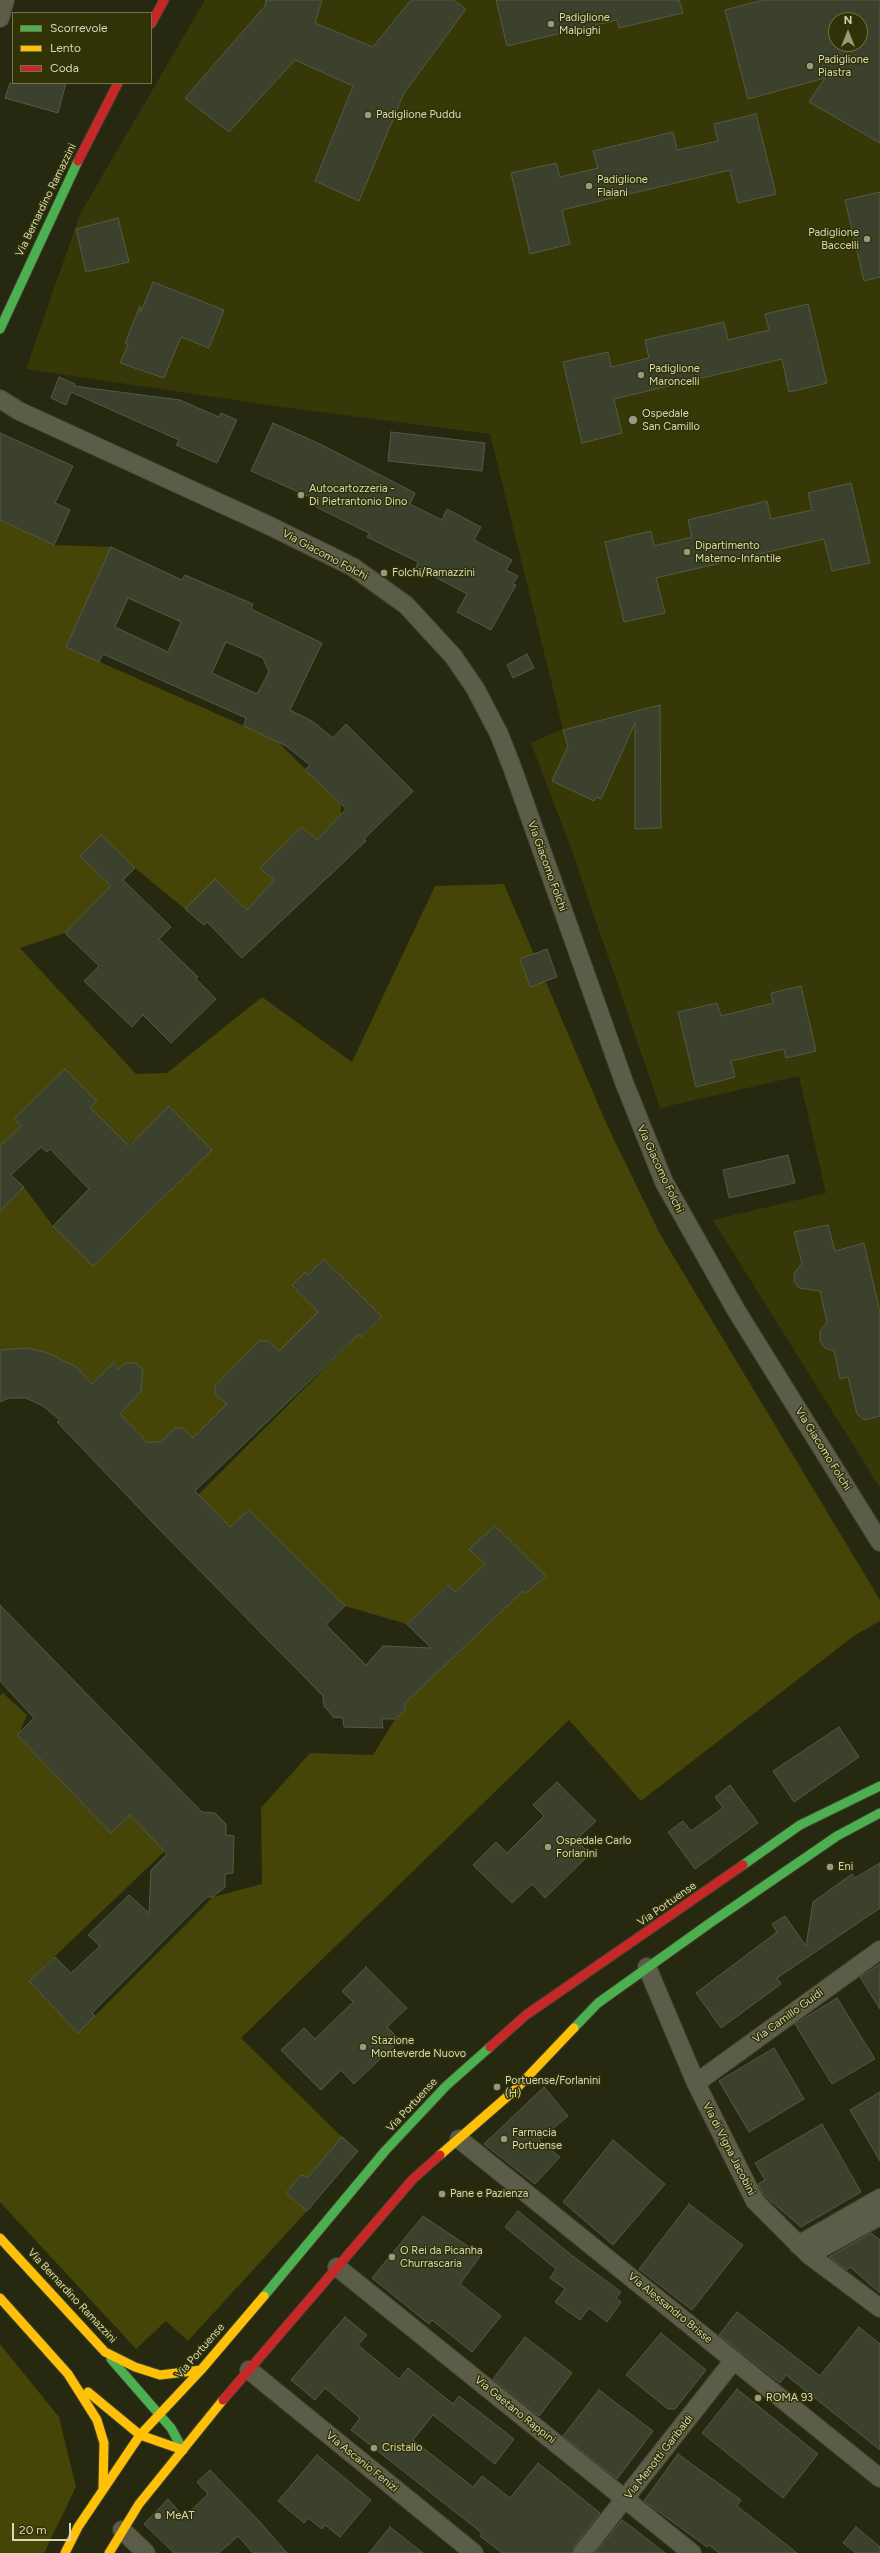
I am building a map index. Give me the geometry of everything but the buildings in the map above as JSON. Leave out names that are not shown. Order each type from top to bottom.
[{"type":"main road","points":[[152,22],[164,0]]},
{"type":"main road","name":"Via Bernardino Ramazzini","points":[[0,328],[64,188],[117,84]]},
{"type":"main road","name":"Via Portuense","points":[[65,2553],[78,2527],[140,2435],[200,2370],[385,2152],[446,2086],[489,2046],[526,2015],[800,1825],[880,1786]]},
{"type":"main road","points":[[109,2553],[139,2504],[249,2370],[413,2179],[516,2089],[598,2003],[647,1967],[837,1836],[880,1813]]},
{"type":"main road","name":"Via Bernardino Ramazzini","points":[[0,2238],[105,2352],[135,2367],[160,2375],[200,2370]]},
{"type":"main road","points":[[0,2298],[68,2374],[114,2416],[140,2435],[183,2450]]},
{"type":"main road","points":[[105,2352],[171,2428],[183,2450]]},
{"type":"main road","points":[[68,2374],[101,2430],[104,2442],[103,2490]]},
{"type":"street","points":[[0,18],[5,0]]},
{"type":"street","name":"Via Giacomo Folchi","points":[[0,399],[19,412],[270,526],[353,567],[406,605],[453,656],[475,688],[499,734],[624,1082],[664,1182],[732,1303],[880,1542]]},
{"type":"street","name":"Via Camillo Guidi","points":[[696,2083],[880,1950]]},
{"type":"street","name":"Via di Vigna Jacobini","points":[[647,1967],[696,2083],[755,2202],[804,2250],[880,2308]]},
{"type":"street","name":"Via Alessandro Brisse","points":[[459,2139],[880,2478]]},
{"type":"street","points":[[804,2250],[880,2198]]},
{"type":"street","points":[[804,2250],[880,2216]]},
{"type":"street","name":"Via Gaetano Rappini","points":[[337,2267],[692,2553]]},
{"type":"street","name":"Via Menotti Garibaldi","points":[[582,2553],[626,2500],[734,2360]]},
{"type":"street","name":"Via Ascanio Fenizi","points":[[249,2370],[474,2553]]},
{"type":"street","points":[[122,2530],[146,2553]]},
{"type":"shaded area","name":"Ospedale San Camillo","points":[[205,0],[880,0],[880,1488],[713,1220],[826,1193],[799,1076],[660,1108],[572,851],[531,743],[563,729],[490,434],[282,407],[26,369],[80,214]]},
{"type":"shaded area","points":[[0,520],[54,545],[111,547],[66,647],[276,740],[341,805],[341,815],[317,840],[302,827],[261,868],[274,880],[247,910],[215,879],[185,909],[135,868],[100,835],[80,856],[111,886],[65,933],[20,948],[136,1074],[167,1073],[262,997],[352,1062],[435,886],[504,884],[607,1125],[660,1234],[880,1600],[880,1621],[855,1635],[641,1801],[569,1720],[241,2038],[342,2137],[308,2177],[301,2175],[286,2193],[307,2211],[188,2341],[166,2321],[136,2349],[0,2202],[0,1696],[3,1693],[27,1715],[18,1736],[111,1833],[130,1815],[165,1851],[29,1981],[78,2033],[213,1897],[262,1884],[261,1808],[310,1753],[373,1755],[405,1703],[523,1591],[526,1593],[546,1576],[495,1526],[470,1549],[485,1564],[455,1592],[447,1585],[407,1624],[345,1606],[249,1510],[230,1527],[198,1495],[359,1334],[363,1337],[382,1318],[325,1259],[308,1275],[305,1272],[292,1285],[318,1312],[279,1351],[268,1341],[215,1394],[227,1404],[193,1438],[183,1428],[175,1428],[161,1442],[147,1442],[120,1414],[141,1391],[113,1363],[92,1384],[78,1368],[48,1353],[27,1348],[0,1350],[0,1211],[24,1187],[53,1226],[93,1266],[212,1150],[143,1133],[128,1145],[90,1107],[97,1101],[65,1069],[14,1119],[21,1126],[0,1146]]},
{"type":"shaded area","points":[[0,2344],[59,2417],[76,2487],[44,2553],[0,2553]]},
{"type":"traffic: fast","points":[[0,329],[78,161]]},
{"type":"traffic: fast","points":[[743,1865],[800,1825],[880,1786]]},
{"type":"traffic: fast","points":[[574,2028],[598,2003],[710,1923],[837,1836],[880,1813]]},
{"type":"traffic: fast","points":[[264,2296],[385,2151],[446,2086],[490,2047]]},
{"type":"traffic: fast","points":[[111,2359],[171,2428],[183,2450]]},
{"type":"traffic: slow","points":[[440,2155],[516,2089],[574,2028]]},
{"type":"traffic: slow","points":[[0,2238],[105,2352],[135,2367],[160,2375],[201,2370]]},
{"type":"traffic: slow","points":[[65,2553],[78,2527],[140,2435],[201,2370],[264,2296]]},
{"type":"traffic: slow","points":[[0,2298],[68,2374],[97,2420],[104,2443],[103,2490]]},
{"type":"traffic: slow","points":[[88,2392],[140,2435],[183,2450]]},
{"type":"traffic: slow","points":[[109,2553],[139,2504],[223,2400]]},
{"type":"traffic: jam","points":[[152,22],[164,0]]},
{"type":"traffic: jam","points":[[78,161],[117,84]]},
{"type":"traffic: jam","points":[[490,2047],[526,2015],[743,1865]]},
{"type":"traffic: jam","points":[[223,2400],[413,2179],[440,2155]]},
{"type":"place","name":"Padiglione Malpighi","points":[[551,24]]},
{"type":"place","name":"Padiglione Piastra","points":[[810,66]]},
{"type":"place","name":"Padiglione Puddu","points":[[368,115]]},
{"type":"place","name":"Padiglione Flaiani","points":[[589,186]]},
{"type":"place","name":"Padiglione Baccelli","points":[[867,239]]},
{"type":"place","name":"Padiglione Maroncelli","points":[[641,375]]},
{"type":"place","name":"Ospedale San Camillo","points":[[633,420]]},
{"type":"place","name":"Autocartozzeria - Di Pietrantonio Dino","points":[[301,495]]},
{"type":"place","name":"Dipartimento Materno-Infantile","points":[[687,552]]},
{"type":"place","name":"Folchi/Ramazzini","points":[[384,573]]},
{"type":"place","name":"Ospedale Carlo Forlanini","points":[[548,1847]]},
{"type":"place","name":"Eni","points":[[830,1867]]},
{"type":"place","name":"Stazione Monteverde Nuovo","points":[[363,2047]]},
{"type":"place","name":"Portuense/Forlanini (H)","points":[[497,2087]]},
{"type":"place","name":"Farmacia Portuense","points":[[504,2139]]},
{"type":"place","name":"Pane e Pazienza","points":[[442,2194]]},
{"type":"place","name":"O Rei da Picanha Churrascaria","points":[[392,2257]]},
{"type":"place","name":"ROMA 93","points":[[758,2398]]},
{"type":"place","name":"Cristallo","points":[[374,2448]]},
{"type":"place","name":"MeAT","points":[[158,2516]]}]
